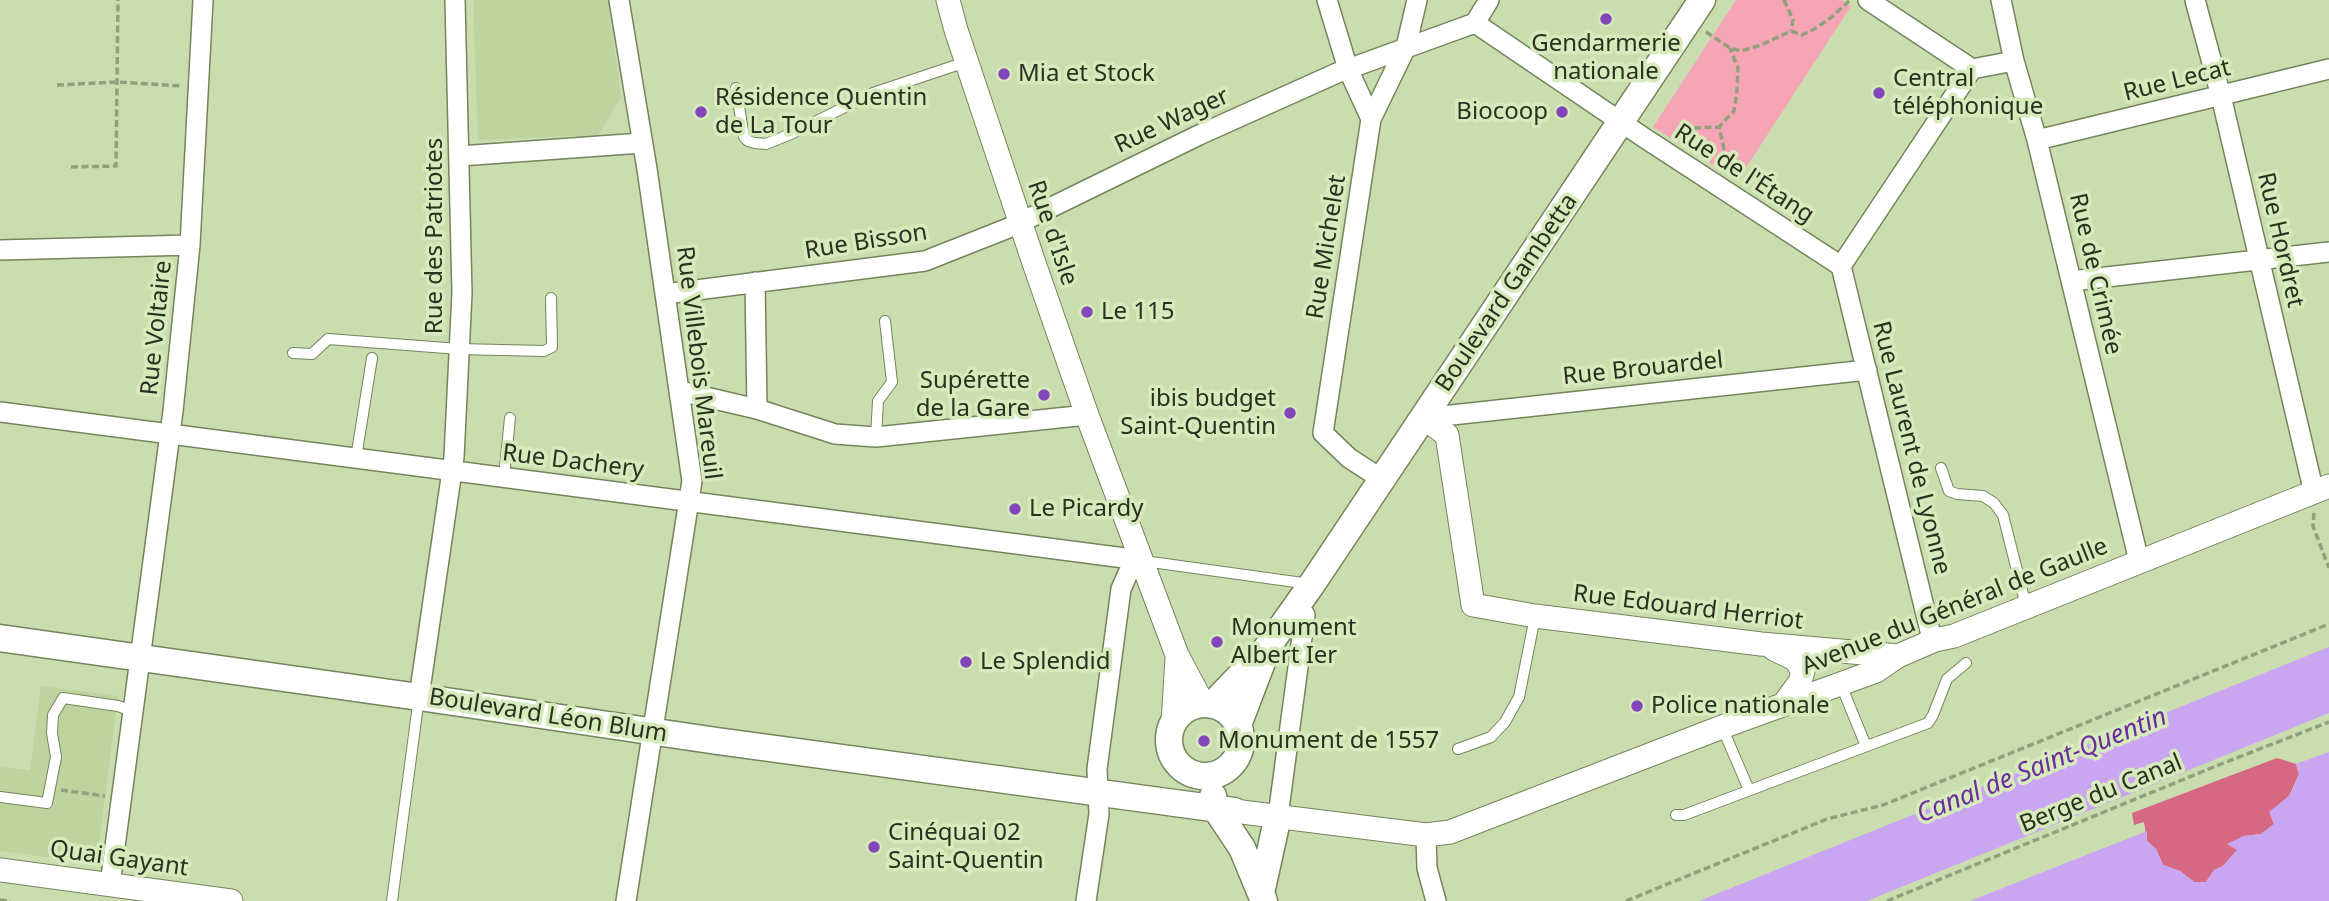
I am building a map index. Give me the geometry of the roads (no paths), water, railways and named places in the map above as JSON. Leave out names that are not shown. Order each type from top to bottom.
[{"type":"main road","name":"Boulevard Gambetta","points":[[1266,649],[1383,480],[1695,10]]},
{"type":"main road","name":"Boulevard Léon Blum","points":[[0,638],[653,732],[1225,810]]},
{"type":"main road","points":[[1262,897],[1225,810],[1203,772],[1170,748],[1169,737],[1173,723],[1184,711],[1208,704],[1266,649]]},
{"type":"main road","points":[[1238,725],[1266,649]]},
{"type":"main road","points":[[1149,800],[1236,758],[1240,747],[1238,725],[1227,712],[1208,704]]},
{"type":"main road","points":[[1181,804],[1203,772]]},
{"type":"main road","points":[[1262,897],[1278,816]]},
{"type":"street","name":"Rue Voltaire","points":[[110,884],[173,411],[190,245],[204,0]]},
{"type":"street","name":"Rue des Patriotes","points":[[419,697],[453,471],[462,293],[454,0]]},
{"type":"street","name":"Rue Villebois Mareuil","points":[[619,0],[692,481],[626,901]]},
{"type":"street","name":"Rue d'Isle","points":[[948,0],[1020,222],[1140,560],[1177,655],[1208,704]]},
{"type":"street","points":[[1327,0],[1348,69],[1371,119]]},
{"type":"street","points":[[1371,119],[1406,47],[1417,0]]},
{"type":"street","points":[[1475,23],[1489,0]]},
{"type":"street","points":[[1868,0],[1972,69],[2014,61]]},
{"type":"street","name":"Rue de Crimée","points":[[2001,0],[2014,61],[2038,140],[2138,561]]},
{"type":"street","name":"Rue Hordret","points":[[2195,0],[2221,96],[2311,480],[2322,489]]},
{"type":"street","name":"Rue Wager","points":[[1020,222],[1199,135],[1348,69],[1475,23]]},
{"type":"street","name":"Rue de l'Étang","points":[[1475,23],[1841,266]]},
{"type":"street","points":[[1841,266],[1972,69]]},
{"type":"street","name":"Rue Lecat","points":[[2038,140],[2329,69]]},
{"type":"street","name":"Rue Michelet","points":[[1371,119],[1323,433],[1349,458],[1383,480]]},
{"type":"street","points":[[460,156],[642,143]]},
{"type":"street","name":"Rue Bisson","points":[[665,294],[925,261],[1020,222]]},
{"type":"street","points":[[0,250],[190,245]]},
{"type":"street","points":[[2071,281],[2329,251]]},
{"type":"street","name":"Rue Laurent de Lyonne","points":[[1841,266],[1930,631],[1935,640]]},
{"type":"street","points":[[755,282],[757,409]]},
{"type":"street","name":"Rue Brouardel","points":[[1424,418],[1867,370]]},
{"type":"street","points":[[680,391],[757,409],[835,434],[876,437],[1087,415]]},
{"type":"street","name":"Rue Dachery","points":[[0,412],[1140,560]]},
{"type":"street","name":"Rue Edouard Herriot","points":[[1424,418],[1447,435],[1473,605],[1535,616],[1760,644],[1898,656]]},
{"type":"street","name":"Avenue du Général de Gaulle","points":[[1225,810],[1426,835],[1450,832],[1876,671],[1898,656],[1935,640],[1954,636],[2322,489]]},
{"type":"street","points":[[1086,901],[1099,814],[1097,769],[1121,589],[1129,571],[1140,560]]},
{"type":"street","points":[[1278,816],[1305,615],[1304,595]]},
{"type":"street","points":[[1760,644],[1795,659],[1803,671],[1800,682],[1783,705]]},
{"type":"street","points":[[1173,723],[1177,655]]},
{"type":"street","points":[[1426,835],[1427,868],[1436,901]]},
{"type":"street","name":"Quai Gayant","points":[[0,870],[231,901]]},
{"type":"lane","points":[[736,88],[744,137],[748,141],[766,144],[873,93],[967,62]]},
{"type":"lane","points":[[293,353],[312,354],[328,339],[459,349],[550,349],[551,298]]},
{"type":"lane","points":[[876,437],[878,401],[892,382],[885,321]]},
{"type":"lane","points":[[356,458],[372,358]]},
{"type":"lane","points":[[504,477],[510,418]]},
{"type":"lane","points":[[1941,468],[1949,491],[1957,495],[1983,496],[1994,503],[2003,515],[2026,607]]},
{"type":"lane","points":[[1140,560],[1304,595]]},
{"type":"lane","points":[[1458,749],[1491,737],[1519,697],[1535,616]]},
{"type":"lane","points":[[1676,815],[1684,815],[1928,723],[1947,679],[1966,663]]},
{"type":"lane","points":[[1841,684],[1866,746]]},
{"type":"lane","points":[[392,901],[419,697]]},
{"type":"lane","points":[[0,797],[47,803],[56,757],[52,733],[53,715],[63,698],[118,706],[132,711]]},
{"type":"lane","points":[[1722,727],[1749,790]]},
{"type":"water","name":"Canal de Saint-Quentin","points":[[2329,647],[2329,713],[1867,901],[1699,901]]},
{"type":"water","points":[[2329,752],[2329,901],[1970,901],[2147,831],[2147,841],[2156,849],[2163,865],[2180,871],[2194,882],[2206,882],[2214,870],[2223,866],[2237,850],[2227,844],[2244,836],[2261,834],[2274,824],[2269,812],[2292,791],[2299,774],[2296,764]]},
{"type":"place","name":"Gendarmerie nationale","points":[[1606,19]]},
{"type":"place","name":"Mia et Stock","points":[[1004,74]]},
{"type":"place","name":"Central téléphonique","points":[[1879,93]]},
{"type":"place","name":"Résidence Quentin de La Tour","points":[[701,112]]},
{"type":"place","name":"Biocoop","points":[[1562,112]]},
{"type":"place","name":"Le 115","points":[[1087,312]]},
{"type":"place","name":"Supérette de la Gare","points":[[1044,395]]},
{"type":"place","name":"ibis budget Saint-Quentin","points":[[1290,413]]},
{"type":"place","name":"Le Picardy","points":[[1015,509]]},
{"type":"place","name":"Monument Albert Ier","points":[[1217,642]]},
{"type":"place","name":"Le Splendid","points":[[966,662]]},
{"type":"place","name":"Police nationale","points":[[1637,706]]},
{"type":"place","name":"Monument de 1557","points":[[1204,741]]},
{"type":"place","name":"Cinéquai 02 Saint-Quentin","points":[[874,847]]}]
